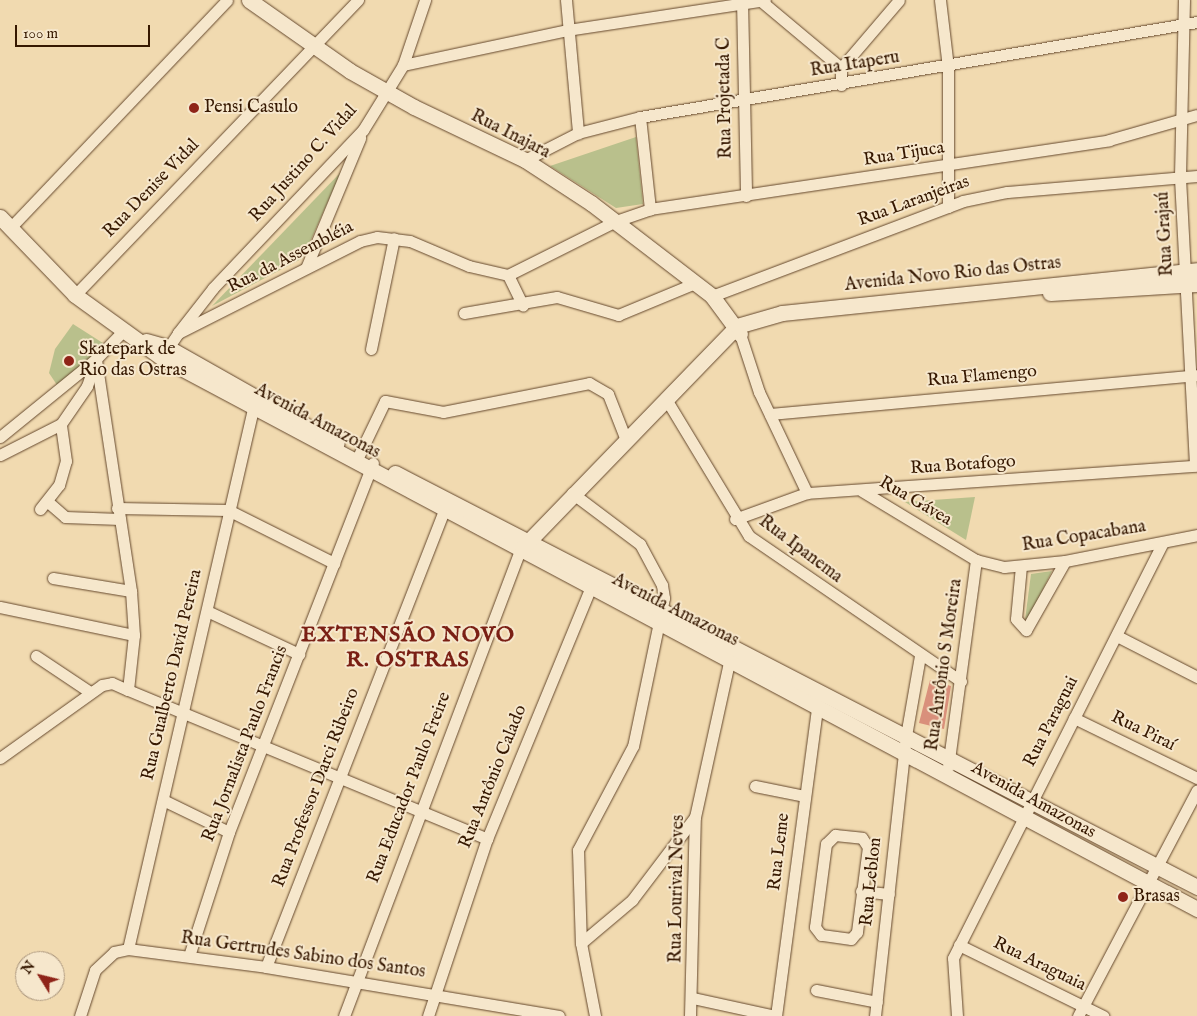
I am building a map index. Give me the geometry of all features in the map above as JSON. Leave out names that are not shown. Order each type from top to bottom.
[{"type":"street","points":[[5,222],[227,0]]},
{"type":"street","name":"Rua Inajara","points":[[249,0],[311,48],[386,92],[525,160],[616,221],[693,284],[712,296],[739,330]]},
{"type":"street","name":"Rua Denise Vidal","points":[[75,295],[358,0]]},
{"type":"street","name":"Rua Justino C. Vidal","points":[[178,333],[213,288],[363,130],[403,65],[425,0]]},
{"type":"street","points":[[566,0],[567,30],[578,133]]},
{"type":"street","points":[[403,65],[567,30],[763,0],[841,68]]},
{"type":"street","points":[[841,85],[841,68],[899,0]]},
{"type":"street","points":[[940,0],[948,67],[950,165],[948,207]]},
{"type":"street","name":"Rua Grajaú","points":[[1184,0],[1180,178],[1192,278],[1196,466]]},
{"type":"street","name":"Rua Projetada C","points":[[742,2],[742,100],[746,196]]},
{"type":"street","name":"Rua Itaperu","points":[[525,160],[578,133],[640,116],[948,67],[1197,22]]},
{"type":"street","name":"Rua Tijuca","points":[[616,221],[650,210],[1109,140],[1197,115]]},
{"type":"street","points":[[640,116],[650,210]]},
{"type":"street","points":[[306,268],[363,130]]},
{"type":"street","name":"Rua Laranjeiras","points":[[712,296],[948,207],[1007,192],[1197,176]]},
{"type":"street","points":[[523,306],[508,275],[616,221]]},
{"type":"street","name":"Avenida Amazonas","points":[[5,222],[75,295],[123,331],[359,455],[372,467],[444,511],[523,546]]},
{"type":"street","points":[[371,349],[394,238]]},
{"type":"street","name":"Rua da Assembléia","points":[[165,352],[178,333],[360,241],[394,238],[478,269],[508,275]]},
{"type":"street","name":"Avenida Novo Rio das Ostras","points":[[523,546],[572,493],[722,343],[739,330],[782,313],[1192,278]]},
{"type":"street","points":[[464,313],[523,306],[567,297],[618,314],[693,284]]},
{"type":"street","points":[[739,330],[770,414],[807,493]]},
{"type":"street","points":[[0,437],[96,359],[123,331]]},
{"type":"street","name":"Avenida Amazonas","points":[[165,352],[252,409],[372,467],[592,583],[818,698],[906,736],[948,767],[1024,816],[1197,909]]},
{"type":"street","points":[[0,455],[61,424],[87,386],[96,359]]},
{"type":"street","points":[[96,359],[118,513],[132,591],[134,635],[128,690]]},
{"type":"street","name":"Rua Flamengo","points":[[770,414],[1195,375]]},
{"type":"street","points":[[359,455],[385,401],[444,412],[580,384],[596,384],[608,394],[626,440]]},
{"type":"street","name":"Rua Ipanema","points":[[666,399],[735,519],[749,536],[784,564],[920,656],[961,681]]},
{"type":"street","name":"Rua Gualberto David Pereira","points":[[128,949],[185,710],[252,409]]},
{"type":"street","points":[[61,424],[66,461],[59,485],[44,506],[66,517],[118,513],[228,510],[334,563]]},
{"type":"street","name":"Rua Botafogo","points":[[735,519],[807,493],[861,491],[1196,466]]},
{"type":"street","name":"Rua Jornalista Paulo Francis","points":[[189,956],[230,832],[372,467]]},
{"type":"street","name":"Rua Gávea","points":[[861,491],[976,560]]},
{"type":"street","points":[[572,493],[640,544],[662,584],[660,617],[629,755],[578,850],[581,943],[595,1016]]},
{"type":"street","name":"Rua Professor Darci Ribeiro","points":[[266,966],[444,511]]},
{"type":"street","name":"Rua Copacabana","points":[[976,560],[1021,566],[1065,561],[1197,535]]},
{"type":"street","name":"Rua Paraguai","points":[[957,1016],[952,958],[1163,542]]},
{"type":"street","name":"Rua Educador Paulo Freire","points":[[344,1016],[355,980],[523,546]]},
{"type":"street","name":"Rua Antônio S Moreira","points":[[948,767],[976,560]]},
{"type":"street","points":[[1021,566],[1016,619],[1026,630],[1065,561]]},
{"type":"street","points":[[53,578],[132,591]]},
{"type":"street","name":"Rua Antônio Calado","points":[[428,1016],[487,839],[592,583]]},
{"type":"street","points":[[0,607],[134,635]]},
{"type":"street","points":[[207,611],[299,654]]},
{"type":"street","points":[[1116,636],[1197,677]]},
{"type":"street","name":"Rua Lourival Neves","points":[[690,1016],[693,998],[695,817],[731,653]]},
{"type":"street","points":[[36,656],[90,692]]},
{"type":"street","points":[[906,736],[920,656]]},
{"type":"street","points":[[3,751],[90,692],[112,683],[185,710],[340,778],[487,839]]},
{"type":"street","name":"Avenida Amazonas","points":[[818,698],[904,752],[948,767],[1031,801],[1197,887]]},
{"type":"street","name":"Rua Leme","points":[[693,998],[775,1016],[818,698]]},
{"type":"street","name":"Rua Piraí","points":[[1074,718],[1197,778]]},
{"type":"street","name":"Rua Leblon","points":[[875,1016],[906,736]]},
{"type":"street","points":[[755,786],[804,796]]},
{"type":"street","points":[[1080,1011],[1158,867],[1197,790]]},
{"type":"street","points":[[163,800],[230,832]]},
{"type":"street","points":[[581,943],[632,900],[695,817]]},
{"type":"street","points":[[830,837],[866,841],[861,891],[855,936],[846,939],[817,932],[830,837]]},
{"type":"street","points":[[861,891],[889,894]]},
{"type":"street","name":"Rua Araguaia","points":[[959,945],[1080,1011],[1103,1016]]},
{"type":"street","points":[[80,1016],[95,970],[114,952],[128,949]]},
{"type":"street","name":"Rua Gertrudes Sabino dos Santos","points":[[128,949],[266,966],[435,993],[560,1016]]},
{"type":"street","points":[[816,990],[877,1002]]},
{"type":"green space","points":[[636,137],[643,204],[616,208],[550,166]]},
{"type":"green space","points":[[341,172],[303,258],[212,306]]},
{"type":"green space","name":"Skatepark de Rio das Ostras","points":[[73,324],[106,345],[57,385],[49,373],[55,349]]},
{"type":"green space","points":[[975,497],[966,540],[905,502]]},
{"type":"green space","points":[[1052,571],[1030,616],[1025,620],[1031,574]]},
{"type":"building","points":[[930,680],[951,686],[944,729],[919,723]]},
{"type":"place","name":"Pensi Casulo","points":[[194,108]]},
{"type":"place","name":"Skatepark de Rio das Ostras","points":[[69,361]]},
{"type":"place","name":"Brasas","points":[[1123,897]]},
{"type":"district","name":"EXTENSÃO NOVO R. OSTRAS","points":[[408,648]]}]
